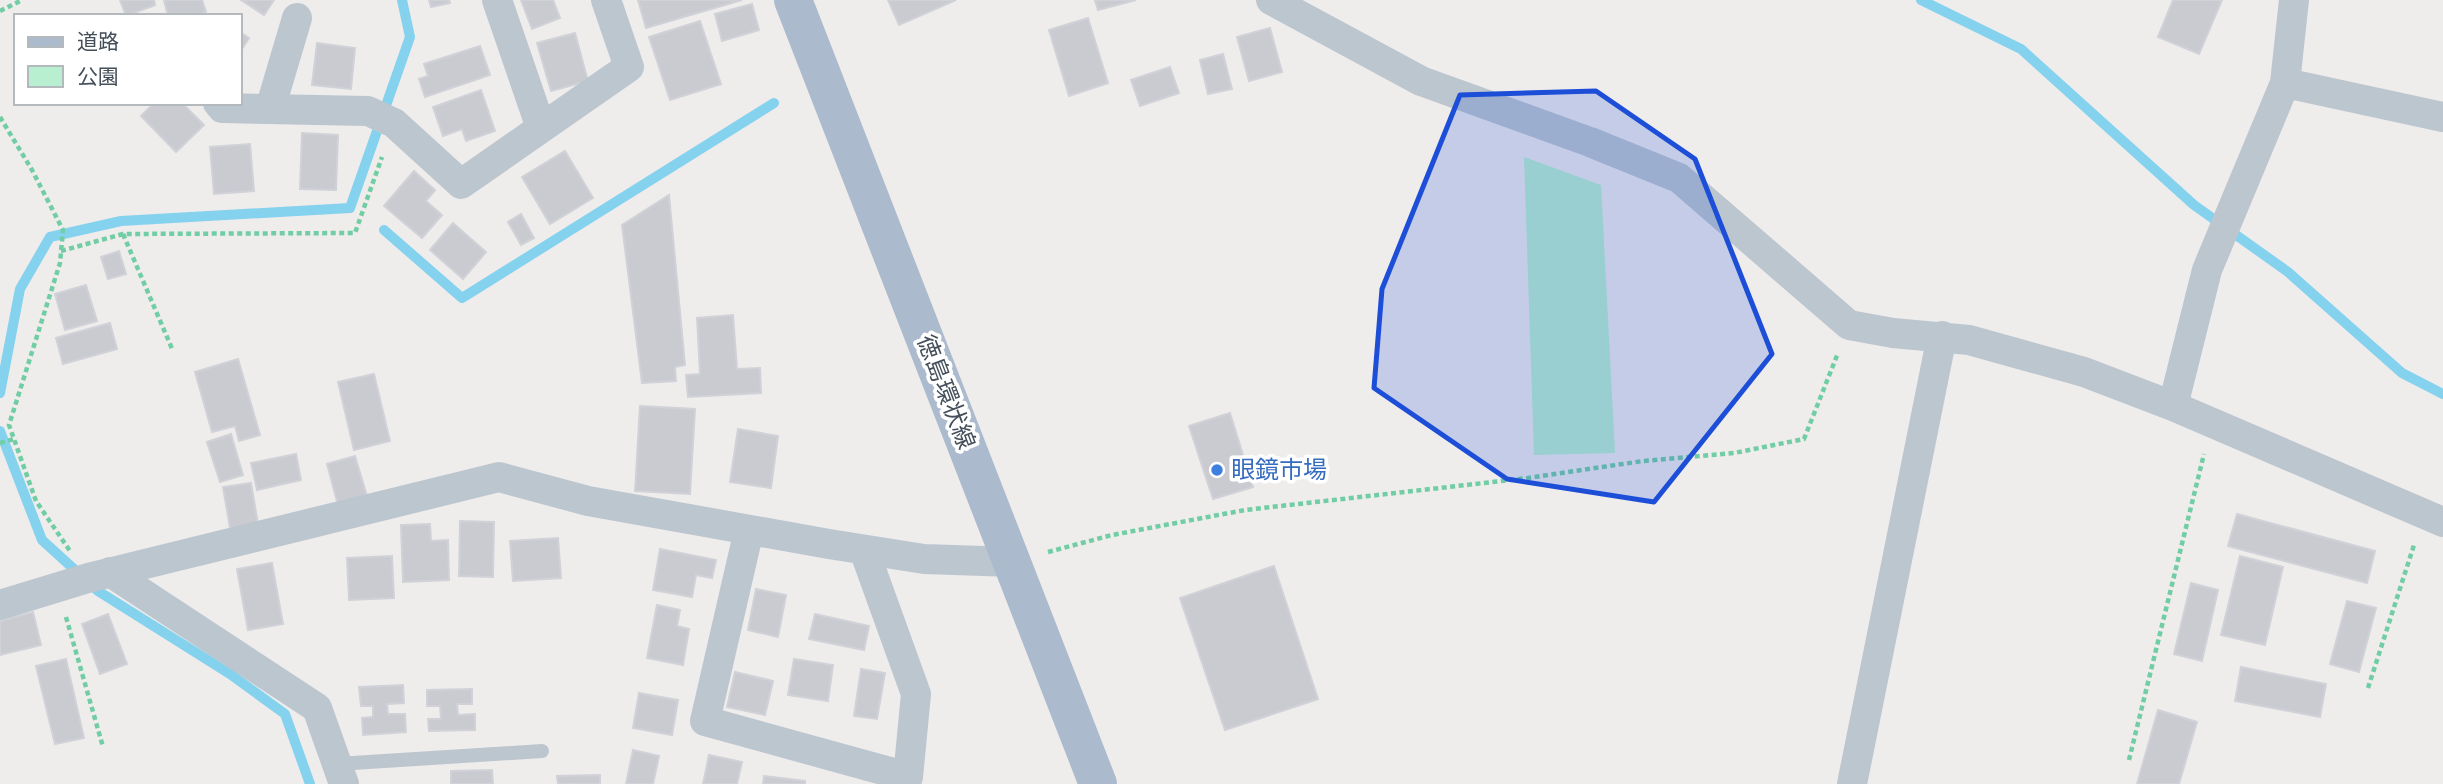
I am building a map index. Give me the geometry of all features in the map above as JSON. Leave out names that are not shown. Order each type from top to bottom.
[{"type":"main road","name":"徳島環状線","points":[[793,0],[1098,784]]},
{"type":"street","points":[[497,0],[541,128]]},
{"type":"street","points":[[220,105],[222,108],[381,117],[461,184],[629,67],[606,0]]},
{"type":"street","points":[[1271,0],[1421,80],[1679,178],[1849,325],[1893,333],[1969,340],[2084,372],[2173,406],[2434,518]]},
{"type":"street","points":[[2173,406],[2207,270],[2284,83],[2294,0]]},
{"type":"street","points":[[270,109],[297,18]]},
{"type":"street","points":[[2284,83],[2443,117]]},
{"type":"street","points":[[1852,784],[1942,336]]},
{"type":"street","points":[[0,605],[99,575],[499,477],[589,501],[864,550],[924,559],[1013,562]]},
{"type":"street","points":[[749,530],[705,721],[908,777],[916,694],[864,550]]},
{"type":"street","points":[[99,575],[317,708],[341,774]]},
{"type":"lane","points":[[341,774],[542,751]]},
{"type":"path","points":[[0,11],[22,0]]},
{"type":"path","points":[[0,117],[32,170],[63,230],[60,263],[9,425],[36,501],[99,575]]},
{"type":"path","points":[[61,251],[122,234],[355,233],[381,117]]},
{"type":"path","points":[[122,234],[173,351]]},
{"type":"path","points":[[1013,562],[1112,534],[1245,510],[1528,478],[1643,461],[1734,453],[1804,439],[1849,325]]},
{"type":"path","points":[[2129,760],[2212,423]]},
{"type":"path","points":[[0,443],[14,439]]},
{"type":"path","points":[[2368,688],[2434,518]]},
{"type":"path","points":[[58,587],[103,747]]},
{"type":"highlighted area","points":[[1596,91],[1695,159],[1772,354],[1654,502],[1507,479],[1374,388],[1382,289],[1460,95]]},
{"type":"green space","points":[[1524,157],[1601,185],[1615,453],[1534,455]]},
{"type":"building","points":[[120,0],[154,0],[155,5],[125,14]]},
{"type":"building","points":[[164,0],[202,0],[206,12],[200,14],[168,14]]},
{"type":"building","points":[[241,0],[274,0],[264,15]]},
{"type":"building","points":[[429,0],[449,0],[450,3],[431,7]]},
{"type":"building","points":[[521,0],[553,0],[560,18],[532,29]]},
{"type":"building","points":[[638,0],[742,0],[646,28]]},
{"type":"building","points":[[888,0],[956,0],[899,25]]},
{"type":"building","points":[[1095,0],[1136,0],[1098,10]]},
{"type":"building","points":[[2173,0],[2222,0],[2199,54],[2158,37]]},
{"type":"building","points":[[752,4],[759,30],[722,41],[715,14]]},
{"type":"building","points":[[1088,18],[1108,83],[1069,96],[1049,30]]},
{"type":"building","points":[[700,21],[721,84],[670,100],[649,37]]},
{"type":"building","points":[[1270,28],[1282,72],[1249,81],[1237,37]]},
{"type":"building","points":[[242,33],[249,38],[242,49]]},
{"type":"building","points":[[575,33],[588,81],[551,91],[537,43]]},
{"type":"building","points":[[317,43],[355,48],[351,89],[312,85]]},
{"type":"building","points":[[480,46],[490,75],[425,97],[419,79],[428,76],[424,64]]},
{"type":"building","points":[[1223,54],[1232,89],[1208,94],[1200,60]]},
{"type":"building","points":[[1170,67],[1179,93],[1140,106],[1131,80]]},
{"type":"building","points":[[481,90],[495,131],[466,141],[462,129],[443,136],[433,107]]},
{"type":"building","points":[[152,105],[184,105],[204,125],[176,152],[141,116]]},
{"type":"building","points":[[302,133],[338,135],[336,190],[300,189]]},
{"type":"building","points":[[250,144],[254,191],[214,194],[210,147]]},
{"type":"building","points":[[565,151],[593,198],[550,224],[522,177]]},
{"type":"building","points":[[414,171],[435,190],[426,201],[442,215],[422,238],[384,206]]},
{"type":"building","points":[[669,195],[685,365],[675,367],[676,381],[642,383],[622,225]]},
{"type":"building","points":[[521,214],[534,238],[521,245],[508,222]]},
{"type":"building","points":[[453,223],[486,252],[463,279],[430,250]]},
{"type":"building","points":[[119,251],[126,274],[108,279],[101,257]]},
{"type":"building","points":[[86,285],[97,321],[65,330],[55,294]]},
{"type":"building","points":[[733,315],[737,369],[760,368],[761,393],[688,397],[686,375],[700,374],[697,318]]},
{"type":"building","points":[[110,323],[117,349],[63,364],[56,338]]},
{"type":"building","points":[[238,359],[260,435],[239,441],[235,426],[212,432],[195,372]]},
{"type":"building","points":[[374,374],[390,441],[354,450],[338,382]]},
{"type":"building","points":[[640,406],[695,409],[690,494],[635,491]]},
{"type":"building","points":[[1230,413],[1253,487],[1213,499],[1189,426]]},
{"type":"building","points":[[738,429],[778,436],[771,488],[730,482]]},
{"type":"building","points":[[231,434],[243,475],[220,482],[207,442]]},
{"type":"building","points":[[296,454],[301,480],[257,490],[251,463]]},
{"type":"building","points":[[355,456],[367,496],[338,505],[327,464]]},
{"type":"building","points":[[251,483],[258,524],[230,528],[223,487]]},
{"type":"building","points":[[2237,514],[2375,551],[2367,583],[2228,546]]},
{"type":"building","points":[[460,521],[494,522],[493,577],[459,576]]},
{"type":"building","points":[[430,524],[431,541],[448,540],[449,580],[403,582],[401,525]]},
{"type":"building","points":[[558,538],[561,578],[513,581],[510,541]]},
{"type":"building","points":[[660,549],[716,560],[712,578],[696,575],[692,597],[653,590]]},
{"type":"building","points":[[392,556],[394,598],[349,600],[347,558]]},
{"type":"building","points":[[2240,556],[2283,567],[2265,645],[2221,635]]},
{"type":"building","points":[[272,563],[283,624],[248,630],[237,569]]},
{"type":"building","points":[[1274,566],[1318,699],[1225,730],[1180,598]]},
{"type":"building","points":[[2191,583],[2218,590],[2202,661],[2174,654]]},
{"type":"building","points":[[756,589],[786,595],[778,637],[748,630]]},
{"type":"building","points":[[2347,601],[2376,608],[2359,672],[2330,664]]},
{"type":"building","points":[[657,605],[680,610],[677,626],[689,629],[683,665],[647,658]]},
{"type":"building","points":[[33,612],[41,645],[0,655],[0,621]]},
{"type":"building","points":[[108,614],[127,664],[100,674],[82,624]]},
{"type":"building","points":[[815,614],[869,626],[864,650],[809,639]]},
{"type":"building","points":[[66,659],[84,738],[55,744],[36,666]]},
{"type":"building","points":[[794,659],[833,665],[828,701],[788,695]]},
{"type":"building","points":[[2241,667],[2326,684],[2320,717],[2235,701]]},
{"type":"building","points":[[861,669],[885,673],[877,719],[854,716]]},
{"type":"building","points":[[735,672],[773,681],[765,715],[727,707]]},
{"type":"building","points":[[403,685],[404,703],[387,704],[388,714],[405,714],[406,732],[363,735],[362,718],[373,717],[373,706],[361,706],[359,687]]},
{"type":"building","points":[[472,689],[472,704],[457,704],[458,715],[475,714],[475,730],[429,731],[428,719],[441,719],[440,706],[427,706],[427,690]]},
{"type":"building","points":[[639,693],[678,700],[672,735],[633,728]]},
{"type":"building","points":[[2158,710],[2197,722],[2179,784],[2137,784]]},
{"type":"building","points":[[633,750],[659,756],[653,784],[626,784]]},
{"type":"building","points":[[709,755],[742,762],[737,784],[703,784]]},
{"type":"building","points":[[492,770],[493,784],[451,784],[451,771]]},
{"type":"building","points":[[600,775],[600,784],[558,784],[557,776]]},
{"type":"building","points":[[764,776],[805,781],[805,784],[763,784]]},
{"type":"waterway","points":[[0,393],[20,289],[50,237],[121,221],[350,208],[410,37],[402,0]]},
{"type":"waterway","points":[[1921,0],[2021,49],[2194,205],[2288,272],[2402,373],[2443,394]]},
{"type":"waterway","points":[[384,230],[462,298],[774,103]]},
{"type":"waterway","points":[[0,431],[42,540],[98,591],[230,674],[285,714],[310,784]]},
{"type":"place","name":"眼鏡市場","points":[[1217,470]]}]
